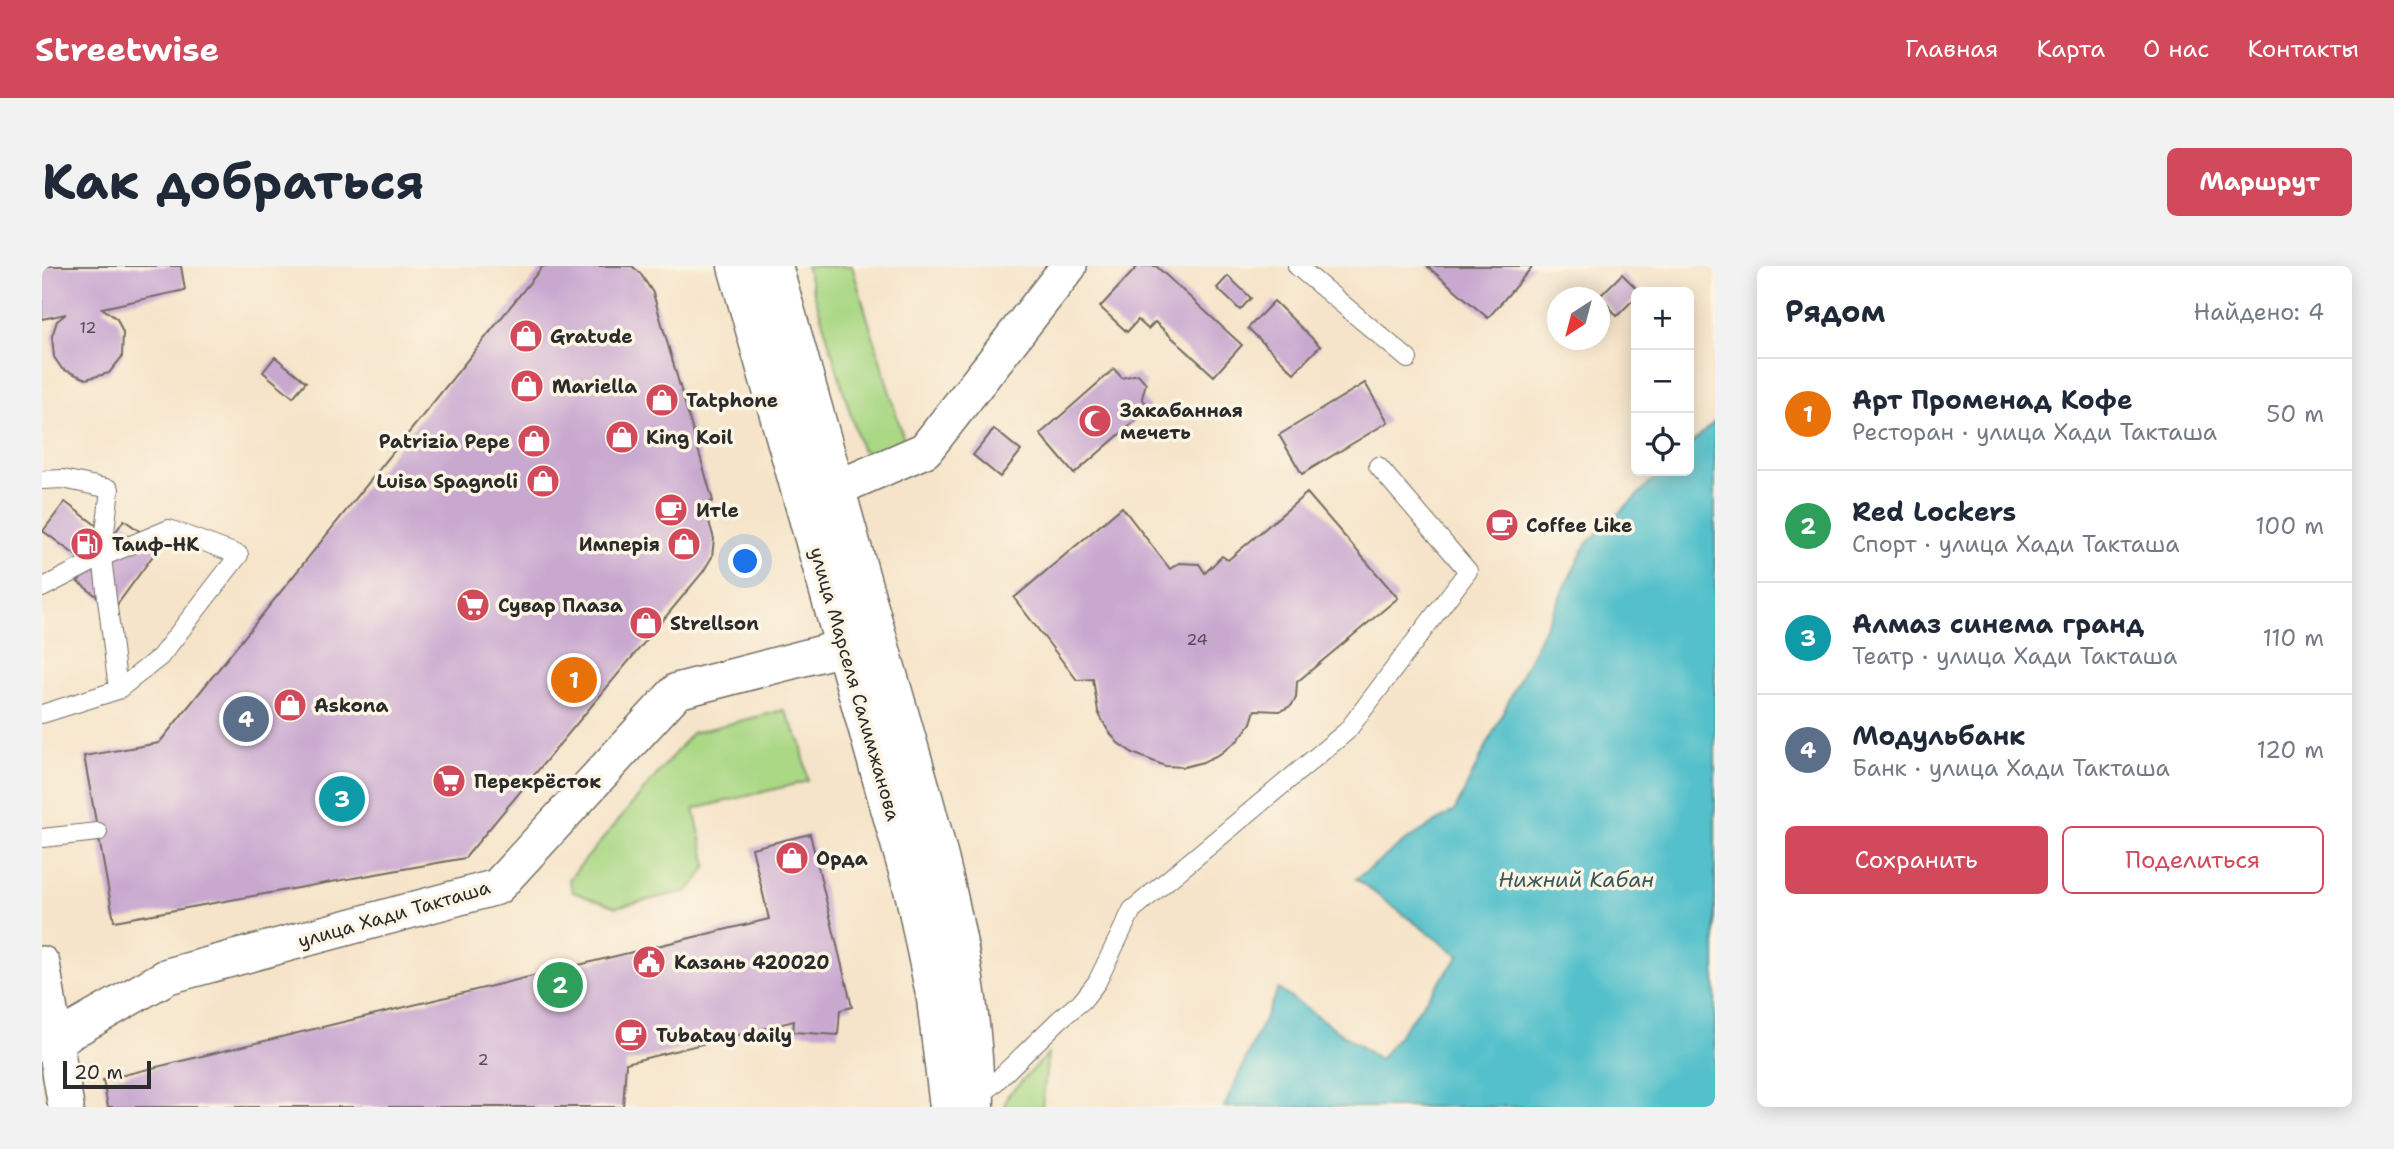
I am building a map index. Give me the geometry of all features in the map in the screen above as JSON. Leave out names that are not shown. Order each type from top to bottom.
[{"type":"main road","name":"улица Марселя Салимжанова","points":[[737,266],[915,896],[936,999],[966,1105]]},
{"type":"main road","points":[[773,266],[946,886],[968,998],[966,1105]]},
{"type":"street","points":[[835,489],[925,450],[1069,266]]},
{"type":"street","name":"улица Хади Такташа","points":[[48,1042],[168,976],[497,887],[677,691],[846,647]]},
{"type":"street","points":[[42,964],[48,1042],[66,1107]]},
{"type":"lane","points":[[1297,266],[1408,359]]},
{"type":"lane","points":[[966,1105],[1083,1000],[1097,982],[1132,910],[1347,731],[1468,571],[1378,466]]},
{"type":"lane","points":[[42,480],[62,479],[110,489],[102,557],[118,690]]},
{"type":"lane","points":[[42,588],[102,557],[169,530],[239,555],[160,657],[118,690],[42,715]]},
{"type":"lane","points":[[42,838],[97,832]]},
{"type":"green space","points":[[806,266],[852,266],[907,450],[881,458],[861,449]]},
{"type":"green space","points":[[784,710],[801,743],[808,781],[694,809],[707,865],[687,891],[616,907],[573,892],[569,879],[692,733]]},
{"type":"green space","points":[[1048,1054],[1042,1107],[1004,1107],[1008,1095]]},
{"type":"water","name":"Нижний Кабан","points":[[1715,421],[1715,1107],[1224,1107],[1278,989],[1380,1060],[1459,956],[1356,879],[1404,842],[1455,810],[1586,544],[1658,476],[1694,476],[1694,441]]},
{"type":"building","points":[[42,266],[181,266],[185,290],[102,308],[117,319],[123,333],[122,357],[109,373],[86,379],[62,369],[54,357],[52,336],[57,321],[66,314],[42,319]]},
{"type":"building","name":"Сувар Плаза","points":[[543,266],[632,266],[653,293],[713,501],[704,504],[714,539],[712,557],[703,572],[465,858],[114,921],[84,756],[159,743]]},
{"type":"building","points":[[1138,266],[1156,266],[1242,345],[1214,376],[1155,322],[1148,329],[1138,320],[1127,332],[1100,307]]},
{"type":"building","points":[[1427,266],[1533,266],[1488,318]]},
{"type":"building","points":[[1622,274],[1635,287],[1631,287],[1631,302],[1617,316],[1610,308],[1609,287]]},
{"type":"building","points":[[1228,276],[1251,298],[1240,310],[1217,288]]},
{"type":"building","points":[[1274,301],[1320,346],[1294,373],[1248,328]]},
{"type":"building","points":[[275,357],[306,382],[293,397],[263,372]]},
{"type":"building","name":"Закабанная мечеть","points":[[1114,369],[1122,378],[1138,374],[1146,383],[1142,398],[1150,408],[1074,474],[1040,434]]},
{"type":"building","points":[[1365,383],[1388,422],[1302,474],[1279,435]]},
{"type":"building","points":[[994,429],[1021,451],[1000,477],[973,455]]},
{"type":"building","points":[[1307,493],[1398,598],[1297,682],[1296,698],[1291,706],[1280,711],[1255,710],[1251,723],[1238,740],[1220,754],[1184,767],[1165,766],[1133,753],[1118,743],[1098,712],[1093,679],[1077,680],[1014,598],[1122,507],[1170,569],[1179,563],[1199,564],[1205,573],[1222,556],[1228,560]]},
{"type":"building","points":[[65,502],[112,537],[124,520],[160,546],[114,609],[78,582],[90,566],[43,531]]},
{"type":"building","points":[[810,834],[852,1007],[840,1010],[838,1035],[793,1032],[794,1021],[626,1063],[623,1107],[108,1107],[103,1080],[769,919],[752,848]]},
{"type":"place","name":"Gratude","points":[[526,336]]},
{"type":"place","name":"Mariella","points":[[527,386]]},
{"type":"place","name":"Tatphone","points":[[662,400]]},
{"type":"place","name":"Закабанная мечеть","points":[[1095,421]]},
{"type":"place","name":"King Koil","points":[[622,437]]},
{"type":"place","name":"Patrizia Pepe","points":[[534,441]]},
{"type":"place","name":"Luisa Spagnoli","points":[[543,481]]},
{"type":"place","name":"Итle","points":[[671,510]]},
{"type":"place","name":"Coffee Like","points":[[1502,525]]},
{"type":"place","name":"Таиф-НК","points":[[87,544]]},
{"type":"place","name":"Имперiя","points":[[684,544]]},
{"type":"place","name":"Сувар Плаза","points":[[473,605]]},
{"type":"place","name":"Strellson","points":[[646,623]]},
{"type":"place","name":"Арт Променад Кофе","points":[[574,680]]},
{"type":"place","name":"Askona","points":[[290,705]]},
{"type":"place","name":"Модульбанк","points":[[246,719]]},
{"type":"place","name":"Перекрёсток","points":[[449,781]]},
{"type":"place","name":"Алмаз синема гранд","points":[[342,799]]},
{"type":"place","name":"Орда","points":[[792,858]]},
{"type":"place","name":"Казань 420020","points":[[649,962]]},
{"type":"place","name":"Red Lockers","points":[[560,985]]},
{"type":"place","name":"Tubatay daily","points":[[631,1035]]}]
